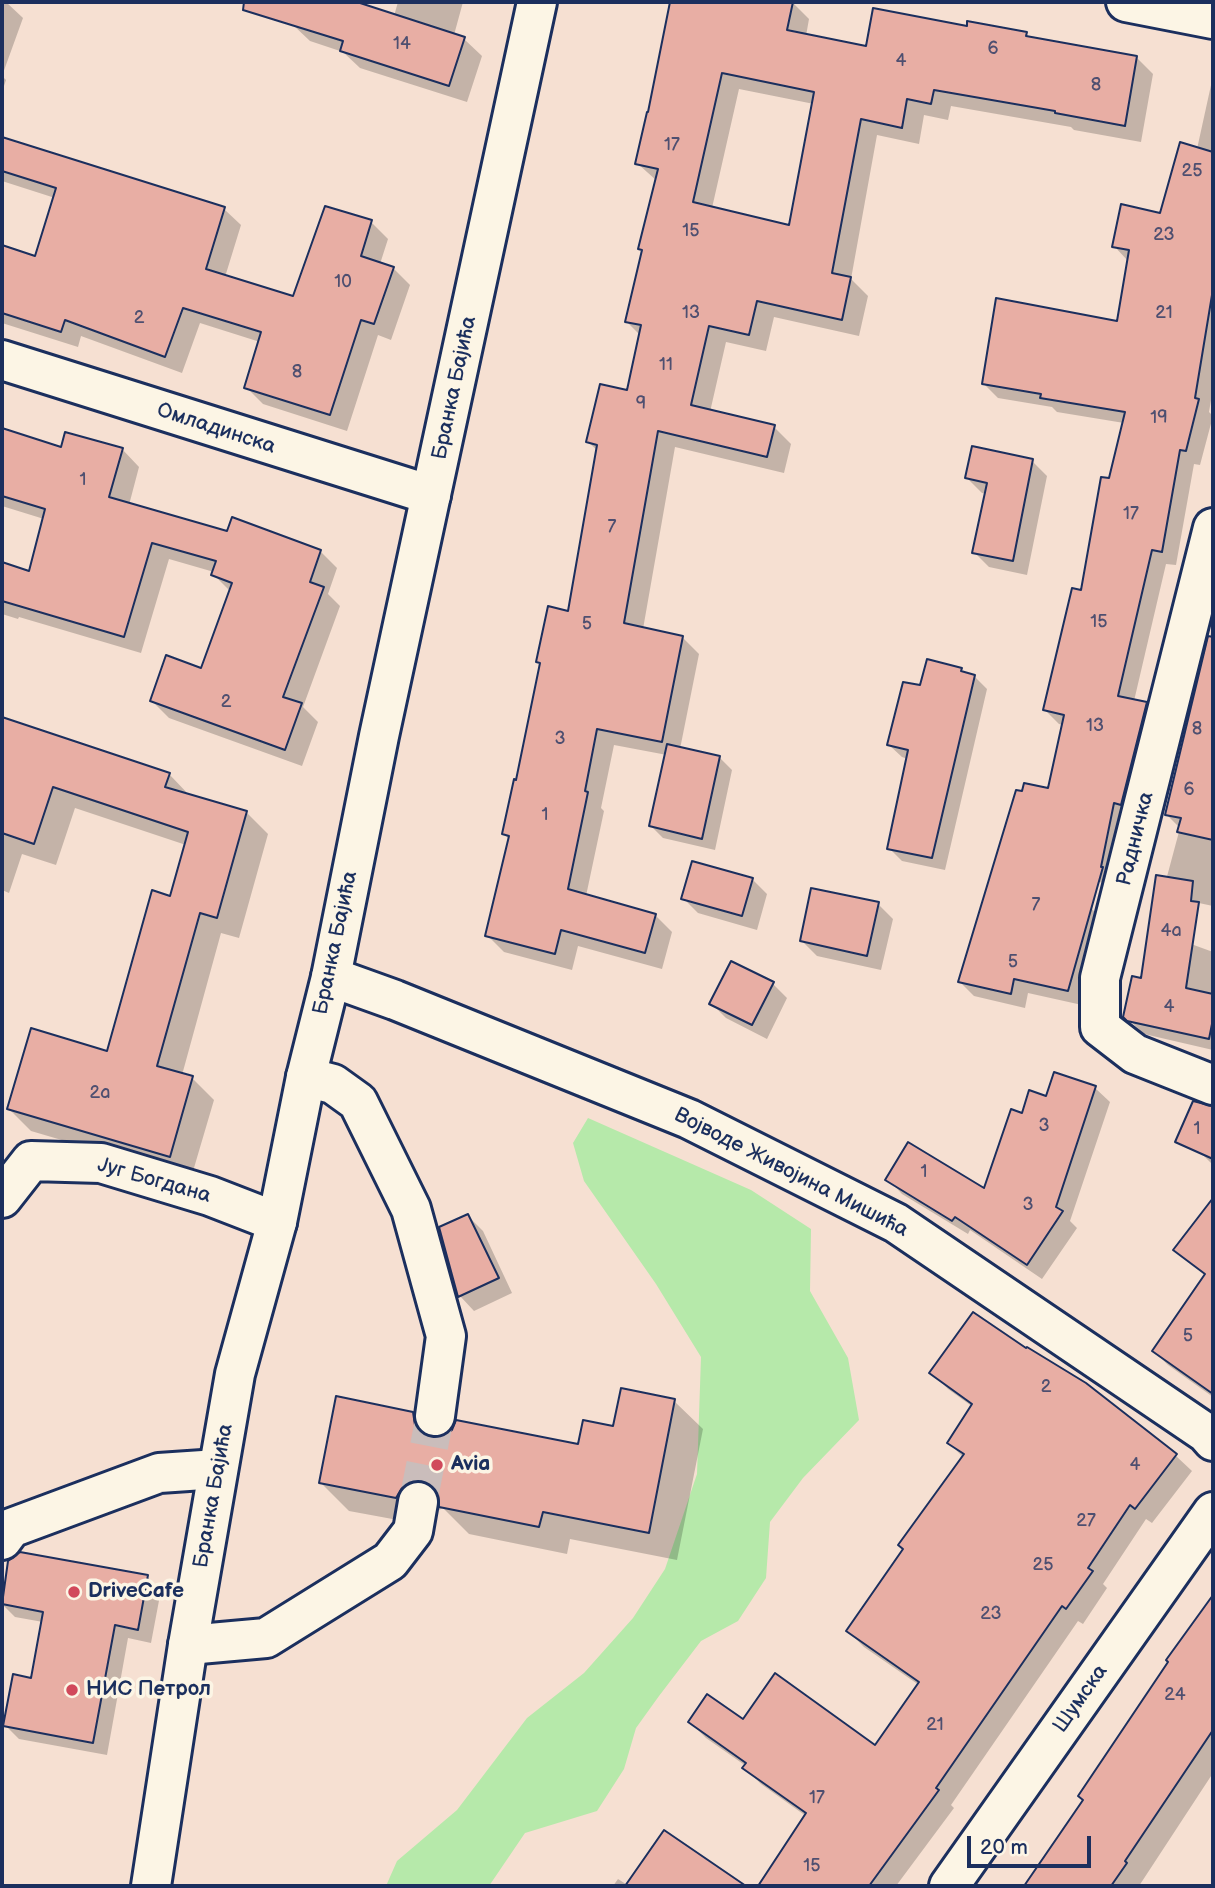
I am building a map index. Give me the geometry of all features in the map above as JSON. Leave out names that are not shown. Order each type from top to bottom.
[{"type":"street","name":"Бранка Бајића","points":[[151,1886],[188,1645],[235,1374],[277,1222],[306,1077],[331,977],[379,736],[537,2]]},
{"type":"street","points":[[1126,2],[1213,19]]},
{"type":"street","name":"Омладинска","points":[[2,360],[431,495]]},
{"type":"street","name":"Радничка","points":[[1213,528],[1100,978],[1100,1027],[1135,1055],[1213,1084]]},
{"type":"street","name":"Војводе Живојина Мишића","points":[[331,977],[395,1000],[689,1119],[896,1223],[1206,1433],[1213,1441]]},
{"type":"street","points":[[306,1077],[333,1084],[358,1102],[411,1209],[446,1336],[435,1416]]},
{"type":"street","name":"Југ Богдана","points":[[2,1198],[31,1161],[101,1163],[195,1191],[277,1222]]},
{"type":"street","points":[[2,1540],[11,1528],[159,1473],[218,1469]]},
{"type":"street","points":[[188,1645],[266,1638],[334,1596],[390,1561],[413,1531],[418,1502]]},
{"type":"street","name":"Шумска","points":[[949,1886],[1213,1512]]},
{"type":"green space","points":[[588,1118],[751,1190],[811,1229],[810,1291],[848,1358],[859,1420],[803,1478],[770,1522],[766,1578],[738,1621],[701,1641],[659,1696],[636,1728],[624,1769],[597,1811],[525,1833],[489,1886],[386,1886],[397,1861],[457,1810],[527,1718],[584,1673],[633,1618],[665,1569],[697,1474],[701,1357],[656,1284],[584,1181],[573,1143]]},
{"type":"building","points":[[244,2],[357,2],[465,37],[449,86],[340,51],[343,41],[243,10]]},
{"type":"building","points":[[670,2],[793,2],[787,30],[866,46],[873,8],[967,26],[967,21],[1027,32],[1026,36],[1137,56],[1125,126],[934,90],[931,104],[907,99],[902,128],[861,119],[832,273],[851,277],[842,320],[757,301],[749,335],[709,326],[691,405],[775,425],[767,457],[658,431],[624,623],[683,636],[662,742],[597,729],[585,791],[588,792],[568,889],[656,914],[645,953],[561,930],[555,954],[485,936],[509,836],[502,834],[540,663],[536,662],[548,606],[568,611],[597,445],[586,442],[600,384],[627,390],[641,325],[625,322],[642,250],[638,249],[658,169],[635,164]],"holes":[[[722,73],[814,92],[789,225],[693,202]]]},
{"type":"building","points":[[2,137],[225,207],[206,269],[293,296],[325,206],[372,220],[361,256],[394,267],[374,324],[361,320],[330,415],[244,388],[261,332],[183,308],[165,357],[65,320],[61,332],[2,313],[2,245],[35,256],[56,188],[2,171]]},
{"type":"building","points":[[1180,142],[1213,152],[1213,289],[1195,398],[1199,399],[1186,451],[1180,450],[1162,552],[1152,550],[1118,696],[1147,702],[1121,805],[1114,803],[1103,867],[1068,991],[1014,979],[1011,994],[958,982],[1016,790],[1022,791],[1024,783],[1048,788],[1064,715],[1043,710],[1072,588],[1081,590],[1101,477],[1109,478],[1125,412],[1040,398],[1041,394],[982,384],[996,298],[1117,321],[1129,250],[1112,247],[1121,204],[1160,213]]},
{"type":"building","points":[[2,428],[61,447],[65,432],[123,448],[109,497],[227,531],[232,517],[321,550],[310,582],[324,587],[283,697],[302,703],[285,750],[150,701],[166,655],[201,668],[232,583],[211,575],[216,561],[152,543],[124,637],[2,601],[2,562],[29,571],[45,509],[2,496]]},
{"type":"building","points":[[972,446],[1033,459],[1013,561],[972,553],[987,483],[965,478]]},
{"type":"building","points":[[1208,636],[1213,637],[1213,840],[1177,832],[1181,818],[1165,815]]},
{"type":"building","points":[[927,659],[962,668],[961,671],[975,675],[932,858],[887,849],[908,750],[887,745],[903,682],[920,685]]},
{"type":"building","points":[[2,717],[170,773],[165,787],[247,811],[217,918],[200,913],[157,1066],[193,1076],[170,1157],[7,1109],[31,1028],[107,1051],[152,890],[170,896],[188,832],[53,787],[34,844],[2,833]]},
{"type":"building","points":[[667,744],[720,756],[702,839],[649,826]]},
{"type":"building","points":[[692,861],[753,878],[742,916],[681,899]]},
{"type":"building","points":[[1156,875],[1193,881],[1191,901],[1199,902],[1186,988],[1213,994],[1213,1019],[1209,1039],[1127,1021],[1123,1017],[1132,976],[1141,978]]},
{"type":"building","points":[[811,888],[879,902],[867,956],[800,941]]},
{"type":"building","points":[[731,961],[774,982],[752,1025],[709,1004]]},
{"type":"building","points":[[1054,1072],[1096,1086],[1056,1207],[1063,1211],[1027,1265],[955,1217],[952,1221],[885,1180],[908,1142],[984,1188],[1011,1109],[1022,1113],[1029,1090],[1046,1096]]},
{"type":"building","points":[[1193,1101],[1213,1106],[1213,1159],[1175,1142]]},
{"type":"building","points":[[1213,1198],[1213,1394],[1152,1351],[1205,1274],[1173,1250]]},
{"type":"building","points":[[468,1214],[499,1278],[458,1297],[439,1227]]},
{"type":"building","points":[[973,1312],[1026,1348],[1086,1383],[1177,1454],[1135,1509],[1130,1505],[1088,1568],[1093,1571],[1066,1609],[1062,1606],[936,1788],[939,1790],[869,1886],[758,1886],[806,1813],[742,1768],[746,1763],[688,1722],[707,1694],[743,1719],[775,1673],[875,1745],[919,1682],[846,1631],[903,1549],[898,1545],[964,1454],[947,1443],[972,1404],[929,1373]]},
{"type":"building","points":[[621,1388],[675,1399],[649,1533],[543,1512],[539,1527],[439,1507],[438,1494],[431,1485],[421,1480],[411,1481],[402,1488],[396,1498],[319,1483],[336,1396],[413,1412],[415,1425],[421,1433],[431,1437],[444,1436],[452,1430],[456,1420],[578,1444],[583,1420],[613,1426]]},
{"type":"building","points":[[20,1552],[148,1575],[138,1630],[115,1625],[93,1743],[3,1726],[13,1674],[31,1678],[43,1612],[2,1604],[8,1561]]},
{"type":"building","points":[[1213,1595],[1213,1730],[1125,1861],[1127,1863],[1111,1886],[1024,1886],[1083,1800],[1078,1796],[1168,1662],[1166,1660]]},
{"type":"building","points":[[664,1830],[746,1886],[625,1886]]},
{"type":"tunnel","points":[[418,1502],[435,1416]]},
{"type":"place","name":"Avia","points":[[437,1465]]},
{"type":"place","name":"DriveCafe","points":[[74,1592]]},
{"type":"place","name":"НИС Петрол","points":[[72,1690]]}]
